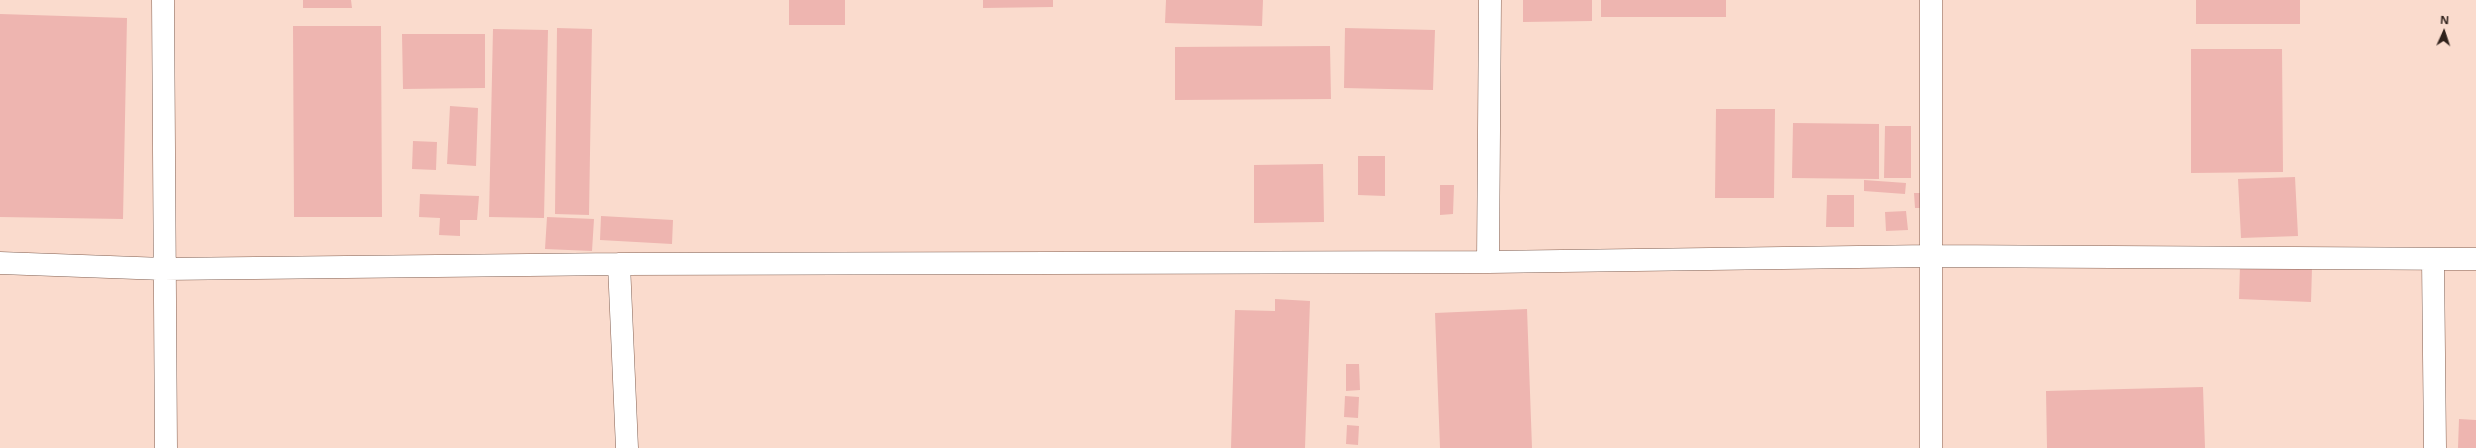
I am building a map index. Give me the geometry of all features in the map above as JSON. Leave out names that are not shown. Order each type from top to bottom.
[{"type":"street","points":[[163,0],[166,448]]},
{"type":"street","points":[[1488,262],[1490,0]]},
{"type":"street","points":[[1931,0],[1931,448]]},
{"type":"street","points":[[0,263],[164,269],[619,264],[1488,262],[1931,256],[2433,260],[2476,259]]},
{"type":"street","points":[[2433,260],[2435,448]]},
{"type":"street","points":[[619,264],[627,448]]},
{"type":"building","points":[[303,0],[351,0],[352,8],[303,8]]},
{"type":"building","points":[[789,0],[845,0],[845,25],[789,25]]},
{"type":"building","points":[[983,0],[1053,0],[1053,7],[983,8]]},
{"type":"building","points":[[1166,0],[1263,0],[1262,26],[1165,23]]},
{"type":"building","points":[[1523,0],[1592,0],[1592,21],[1523,22]]},
{"type":"building","points":[[1601,0],[1726,0],[1726,17],[1601,17]]},
{"type":"building","points":[[2196,0],[2300,0],[2300,24],[2196,24]]},
{"type":"building","points":[[0,14],[127,18],[123,219],[0,217]]},
{"type":"building","points":[[293,26],[381,26],[382,217],[294,217]]},
{"type":"building","points":[[557,28],[592,29],[589,215],[555,214]]},
{"type":"building","points":[[1345,28],[1435,30],[1433,90],[1344,88]]},
{"type":"building","points":[[493,29],[548,30],[544,218],[489,217]]},
{"type":"building","points":[[402,34],[485,34],[485,88],[403,89]]},
{"type":"building","points":[[1330,46],[1331,99],[1175,100],[1175,47]]},
{"type":"building","points":[[2191,49],[2282,49],[2283,172],[2191,173]]},
{"type":"building","points":[[450,106],[478,108],[476,166],[447,164]]},
{"type":"building","points":[[1716,109],[1775,109],[1774,198],[1715,198]]},
{"type":"building","points":[[1793,123],[1879,124],[1879,179],[1792,178]]},
{"type":"building","points":[[1885,126],[1911,126],[1911,178],[1884,178]]},
{"type":"building","points":[[413,141],[437,142],[436,170],[412,169]]},
{"type":"building","points":[[1358,156],[1385,156],[1385,196],[1358,195]]},
{"type":"building","points":[[1323,164],[1324,222],[1254,223],[1254,165]]},
{"type":"building","points":[[2295,177],[2298,236],[2241,238],[2238,179]]},
{"type":"building","points":[[1864,180],[1906,183],[1905,194],[1864,191]]},
{"type":"building","points":[[1440,185],[1454,185],[1453,214],[1440,215]]},
{"type":"building","points":[[1914,193],[1929,193],[1928,208],[1915,208]]},
{"type":"building","points":[[420,194],[479,196],[477,220],[460,220],[460,236],[439,235],[440,218],[419,217]]},
{"type":"building","points":[[1827,195],[1854,195],[1854,227],[1826,227]]},
{"type":"building","points":[[1906,211],[1908,230],[1886,231],[1885,212]]},
{"type":"building","points":[[601,216],[673,220],[672,244],[600,240]]},
{"type":"building","points":[[547,217],[594,219],[592,251],[545,249]]},
{"type":"building","points":[[2240,266],[2312,268],[2311,302],[2239,299]]},
{"type":"building","points":[[1275,299],[1310,301],[1305,448],[1231,448],[1235,310],[1275,311]]},
{"type":"building","points":[[1527,309],[1532,448],[1440,448],[1435,313]]},
{"type":"building","points":[[1346,364],[1359,364],[1360,390],[1346,391]]},
{"type":"building","points":[[2203,387],[2205,448],[2047,448],[2046,391]]},
{"type":"building","points":[[1345,396],[1359,397],[1358,418],[1344,417]]},
{"type":"building","points":[[2459,419],[2476,420],[2476,448],[2458,448]]},
{"type":"building","points":[[1347,425],[1359,426],[1358,445],[1346,444]]}]
